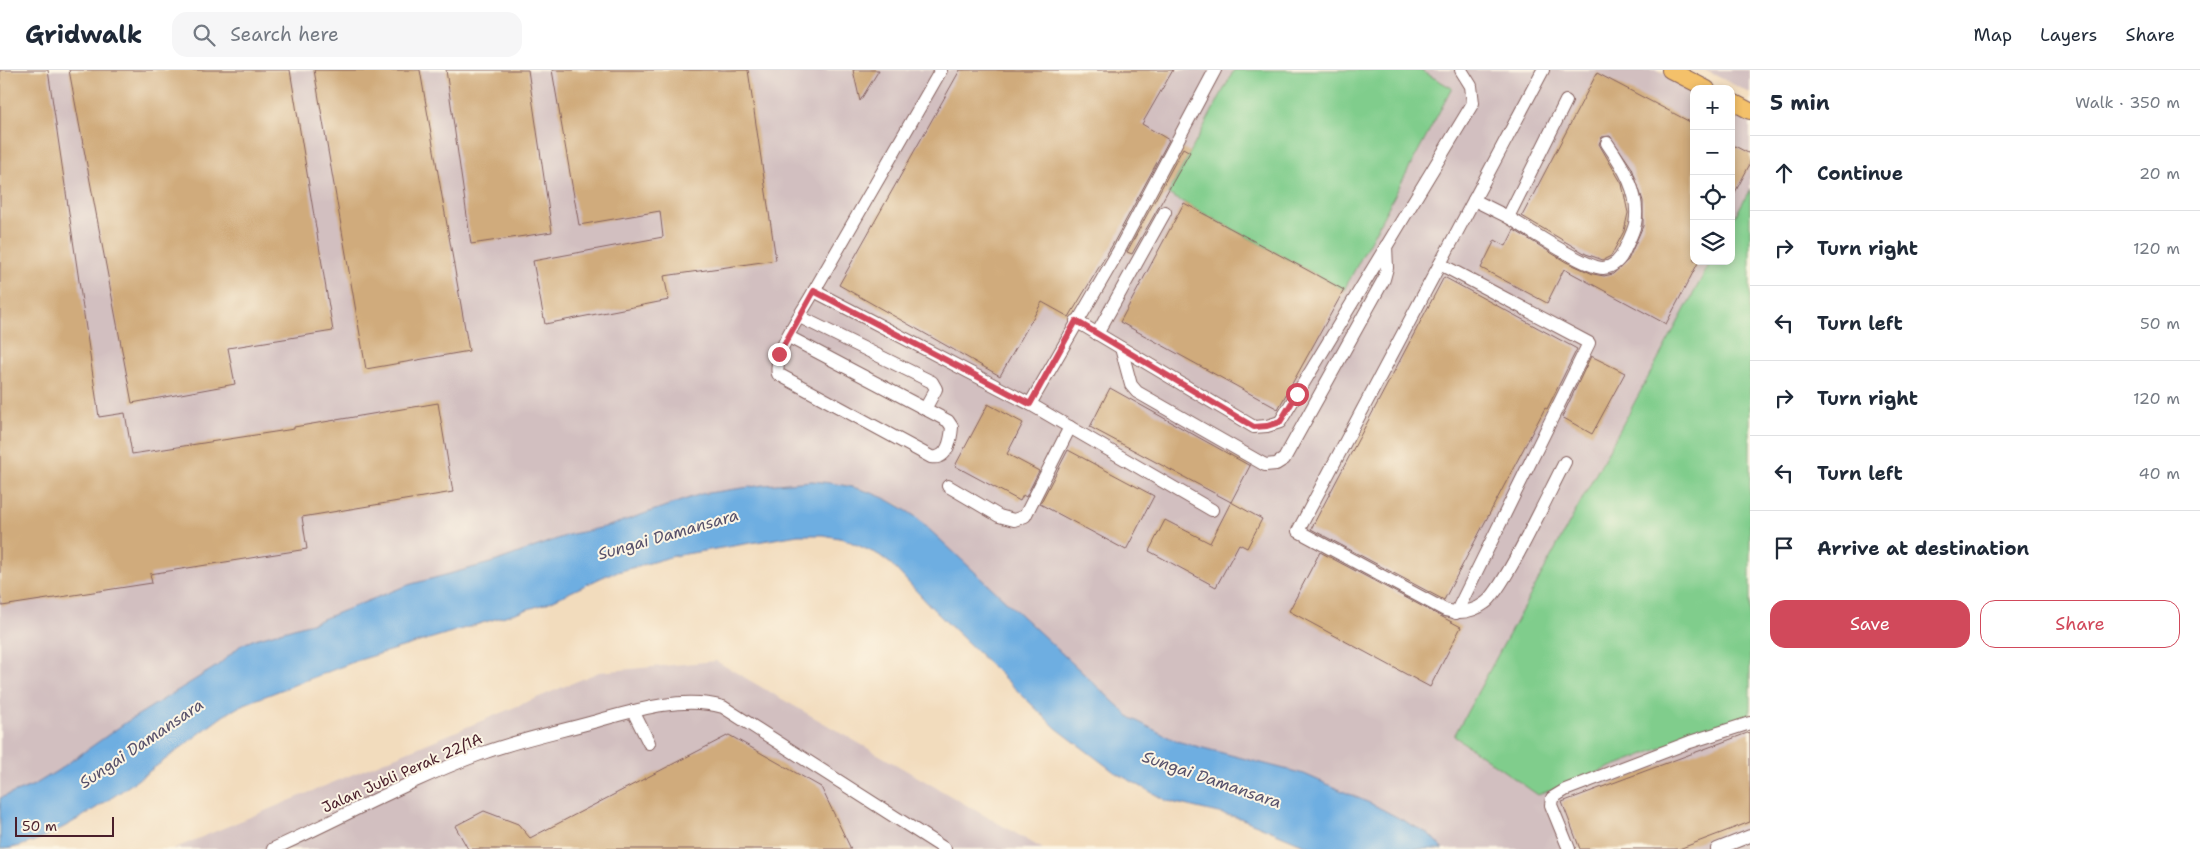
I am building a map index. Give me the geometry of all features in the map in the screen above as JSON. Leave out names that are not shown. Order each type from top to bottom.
[{"type":"main road","points":[[1670,70],[1699,85]]},
{"type":"main road","points":[[1735,103],[1750,111]]},
{"type":"lane","points":[[789,337],[948,421],[952,427],[949,446],[936,458],[778,374],[776,364],[789,337],[814,291],[940,70]]},
{"type":"lane","points":[[1030,404],[1076,321],[1118,252],[1215,70]]},
{"type":"lane","points":[[1076,321],[1254,427],[1280,422],[1473,104],[1471,86],[1461,70]]},
{"type":"lane","points":[[1543,70],[1298,531],[1445,610],[1456,613],[1472,610],[1487,602],[1503,580],[1565,462]]},
{"type":"lane","points":[[1508,217],[1566,101]]},
{"type":"lane","points":[[1474,200],[1508,217],[1585,262],[1602,268],[1613,266],[1626,249],[1635,226],[1637,208],[1622,165],[1607,143]]},
{"type":"lane","points":[[1097,334],[1164,212]]},
{"type":"lane","points":[[1121,348],[1131,385],[1137,392],[1265,465],[1276,464],[1284,459],[1384,279],[1387,268],[1386,246]]},
{"type":"lane","points":[[1440,264],[1588,343],[1456,613]]},
{"type":"lane","points":[[814,291],[1030,404],[1212,510]]},
{"type":"lane","points":[[800,317],[932,382],[936,389],[925,409]]},
{"type":"lane","points":[[948,486],[999,516],[1014,520],[1025,516],[1070,427]]},
{"type":"lane","name":"Jalan Jubli Perak 22/1A","points":[[273,849],[484,752],[633,711],[689,702],[706,702],[722,707],[945,849]]},
{"type":"lane","points":[[633,711],[648,743]]},
{"type":"lane","points":[[1569,849],[1551,805],[1552,798],[1565,790],[1690,742],[1750,723]]},
{"type":"lane","points":[[1716,849],[1750,836]]},
{"type":"shaded area","points":[[0,70],[1658,70],[1690,87],[1690,265],[1735,265],[1735,111],[1750,119],[1750,849],[1443,849],[1429,834],[1304,774],[1176,741],[1131,718],[916,517],[898,504],[866,490],[848,485],[812,481],[764,485],[701,494],[609,526],[568,535],[494,562],[408,585],[315,622],[255,639],[241,645],[217,666],[125,723],[57,771],[34,785],[0,798]]},
{"type":"shaded area","points":[[1705,70],[1750,70],[1750,93]]},
{"type":"shaded area","points":[[716,661],[1043,849],[173,849],[599,672]]},
{"type":"green space","points":[[1234,70],[1420,70],[1452,88],[1344,290],[1168,194]]},
{"type":"green space","points":[[1750,189],[1750,714],[1538,795],[1454,736],[1709,265],[1735,265],[1735,217]]},
{"type":"water","name":"Sungai Damansara","points":[[812,481],[867,491],[891,501],[916,517],[1131,718],[1176,741],[1304,774],[1374,805],[1429,834],[1443,849],[1314,849],[1240,818],[1167,801],[1113,771],[1056,728],[935,611],[891,564],[879,555],[844,539],[823,535],[798,535],[674,556],[607,575],[545,604],[356,661],[242,705],[223,716],[115,796],[83,816],[52,833],[24,845],[0,849],[0,798],[34,785],[57,771],[125,723],[217,666],[241,645],[255,639],[315,622],[408,585],[494,562],[568,535],[609,526],[701,494],[764,485]]},
{"type":"building","points":[[0,70],[48,70],[99,417],[125,413],[132,454],[294,429],[294,427],[438,403],[453,492],[302,517],[307,549],[150,574],[152,583],[2,606],[0,593]]},
{"type":"building","points":[[69,70],[290,70],[333,331],[228,348],[235,384],[132,403]]},
{"type":"building","points":[[314,70],[420,70],[469,351],[366,369]]},
{"type":"building","points":[[446,70],[528,70],[552,232],[471,244]]},
{"type":"building","points":[[552,70],[748,70],[776,260],[664,276],[669,300],[545,324],[533,261],[663,237],[660,211],[579,225]]},
{"type":"building","points":[[853,70],[879,70],[860,101]]},
{"type":"building","points":[[960,70],[1173,70],[1142,124],[1169,140],[1113,244],[1069,317],[1042,302],[1000,376],[839,285]]},
{"type":"building","points":[[1597,73],[1690,122],[1690,265],[1697,265],[1666,324],[1564,269],[1547,303],[1481,268],[1495,240],[1506,246],[1514,230],[1566,262],[1593,274],[1604,276],[1613,274],[1628,260],[1643,226],[1643,201],[1632,168],[1610,136],[1602,137],[1599,144],[1622,184],[1628,213],[1624,231],[1611,256],[1603,260],[1586,254],[1522,216]]},
{"type":"building","points":[[1735,146],[1750,154],[1750,164],[1735,192]]},
{"type":"building","points":[[1183,148],[1190,152],[1132,254],[1127,252]]},
{"type":"building","points":[[1184,203],[1344,290],[1278,409],[1120,322]]},
{"type":"building","points":[[1444,277],[1577,349],[1547,409],[1545,408],[1444,600],[1311,529]]},
{"type":"building","points":[[1591,356],[1625,373],[1592,434],[1562,417]]},
{"type":"building","points":[[1110,388],[1250,466],[1231,502],[1090,427]]},
{"type":"building","points":[[988,404],[1023,423],[1007,454],[1039,471],[1026,497],[1023,495],[1020,501],[955,466]]},
{"type":"building","points":[[1068,450],[1154,496],[1126,550],[1040,504]]},
{"type":"building","points":[[1231,502],[1262,519],[1247,548],[1239,544],[1216,587],[1149,551],[1165,520],[1210,543]]},
{"type":"building","points":[[1320,552],[1461,627],[1430,687],[1289,611]]},
{"type":"building","points":[[1750,732],[1750,822],[1679,849],[1580,849],[1562,802]]},
{"type":"building","points":[[729,735],[821,787],[851,849],[468,849],[455,826],[484,811],[518,824],[530,838]]},
{"type":"route","points":[[779,354],[814,291],[988,384],[1030,404],[1076,321],[1254,427],[1280,422],[1297,394]]}]
